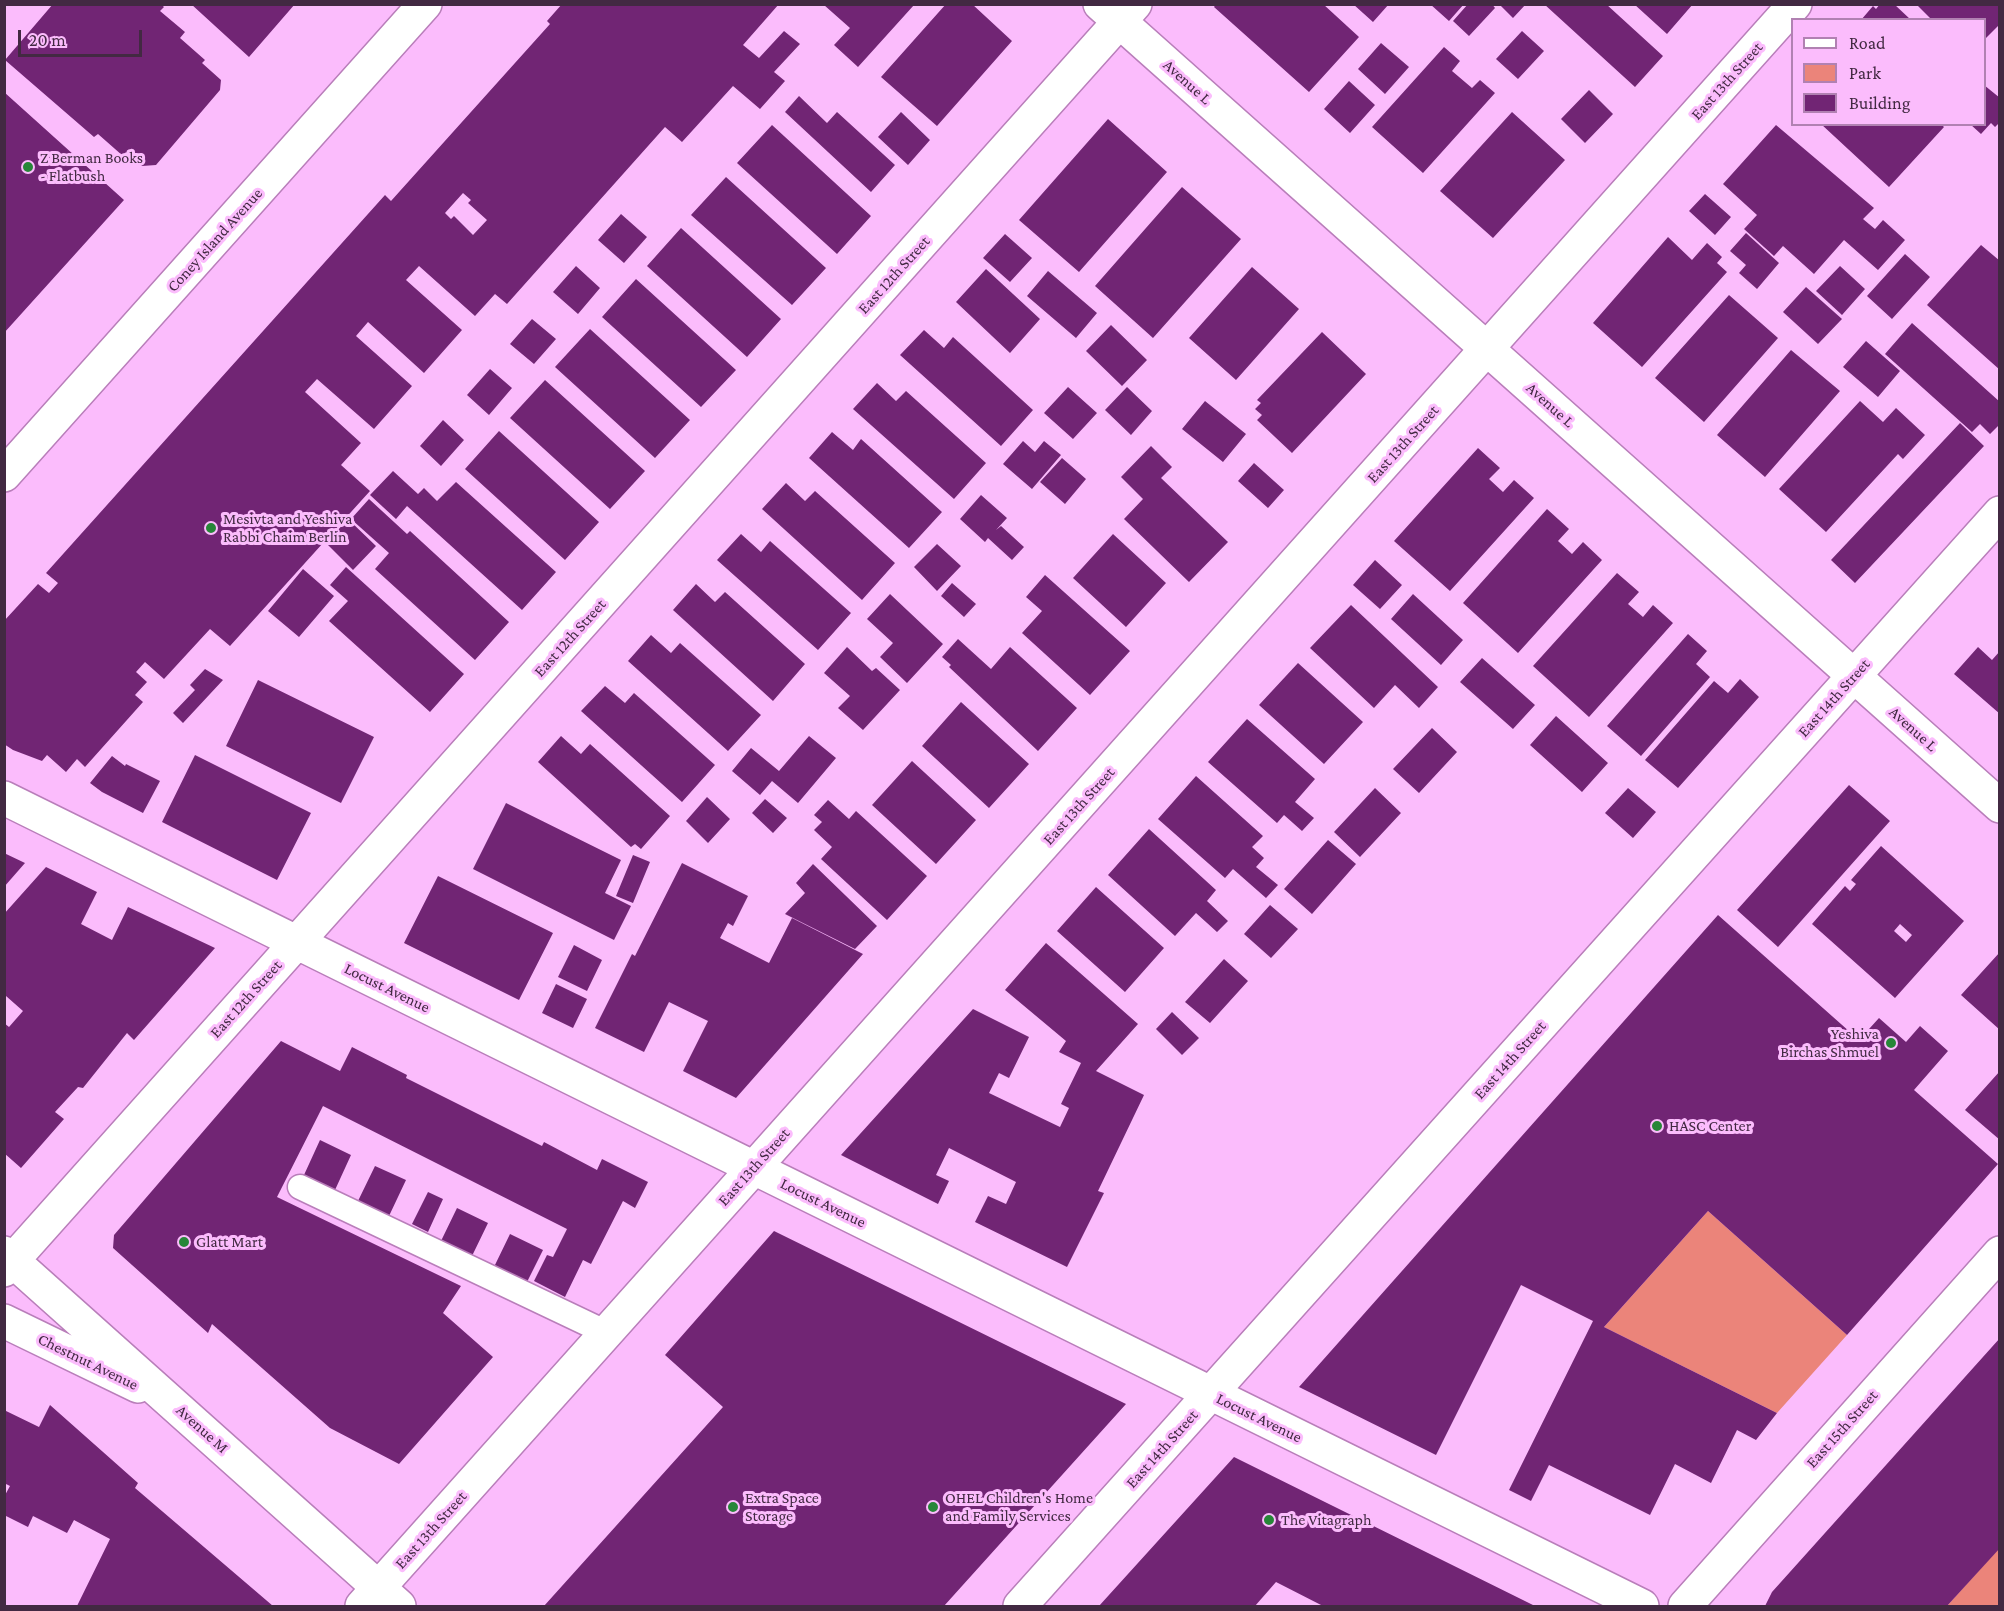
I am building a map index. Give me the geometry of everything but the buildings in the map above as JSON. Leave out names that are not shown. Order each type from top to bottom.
[{"type":"street","name":"Coney Island Avenue","points":[[4,475],[425,4]]},
{"type":"street","name":"East 13th Street","points":[[380,1600],[607,1333],[1795,4]]},
{"type":"street","name":"Avenue L","points":[[1118,10],[1488,349],[2000,806]]},
{"type":"street","name":"East 12th Street","points":[[7,1261],[297,943],[1118,10]]},
{"type":"street","name":"East 14th Street","points":[[1020,1606],[2000,513]]},
{"type":"street","name":"Locust Avenue","points":[[4,798],[1642,1606]]},
{"type":"street","name":"East 15th Street","points":[[1685,1606],[2000,1253]]},
{"type":"street","name":"Avenue M","points":[[7,1261],[172,1402],[380,1600]]},
{"type":"street","name":"Chestnut Avenue","points":[[4,1321],[172,1402]]},
{"type":"lane","points":[[300,1187],[607,1333]]},
{"type":"green space","points":[[1708,1211],[1847,1335],[1777,1413],[1604,1327]]},
{"type":"green space","points":[[1999,1548],[1999,1606],[1947,1606]]},
{"type":"place","name":"Z Berman Books - Flatbush","points":[[28,167]]},
{"type":"place","name":"Mesivta and Yeshiva Rabbi Chaim Berlin","points":[[211,528]]},
{"type":"place","name":"Yeshiva Birchas Shmuel","points":[[1891,1043]]},
{"type":"place","name":"HASC Center","points":[[1657,1126]]},
{"type":"place","name":"Glatt Mart","points":[[184,1242]]},
{"type":"place","name":"Extra Space Storage","points":[[733,1507]]},
{"type":"place","name":"OHEL Children's Home and Family Services","points":[[933,1507]]},
{"type":"place","name":"The Vitagraph","points":[[1269,1520]]}]
